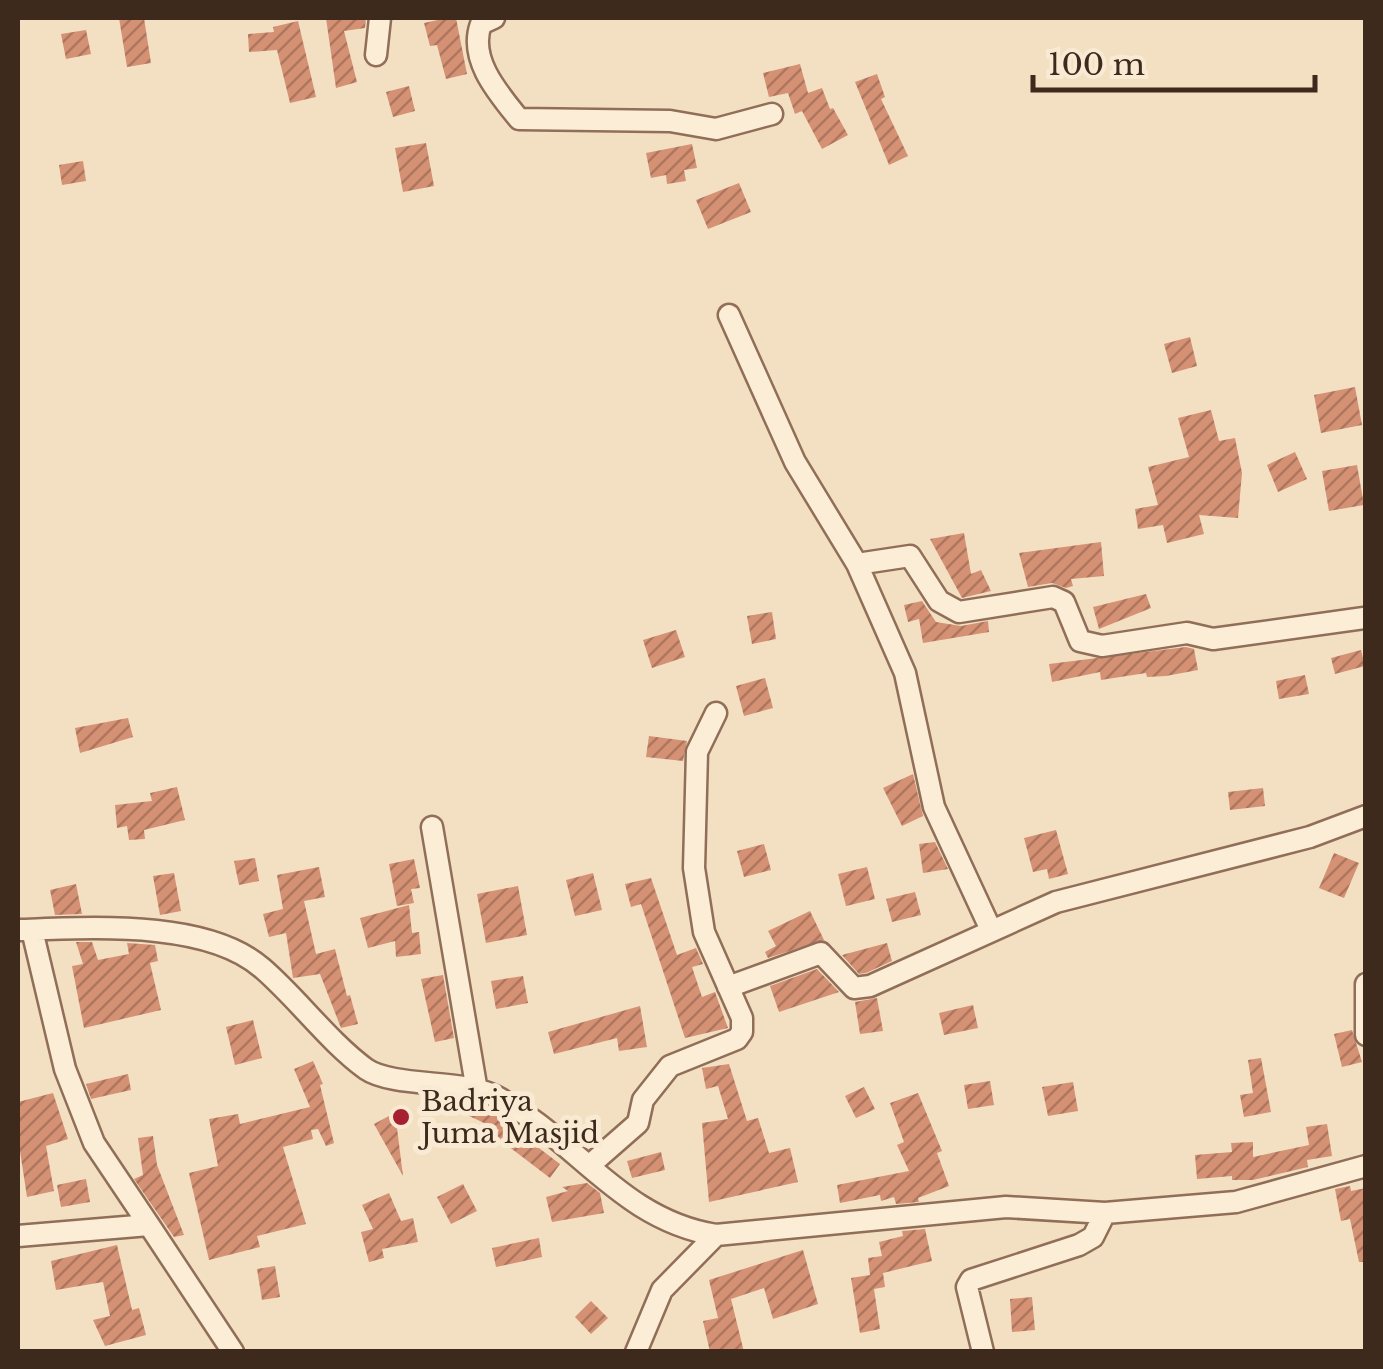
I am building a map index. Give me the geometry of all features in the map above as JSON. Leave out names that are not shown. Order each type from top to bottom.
[{"type":"street","points":[[376,55],[380,18]]},
{"type":"street","points":[[482,21],[475,39],[483,66],[519,119],[670,121],[716,129],[772,114]]},
{"type":"street","points":[[729,315],[795,462],[857,564],[906,673],[934,807],[992,930]]},
{"type":"street","points":[[857,564],[910,556],[939,601],[959,612],[1053,597],[1064,602],[1080,642],[1102,646],[1187,633],[1213,639],[1365,617]]},
{"type":"street","points":[[590,1166],[638,1123],[643,1100],[670,1066],[742,1032],[742,1018],[704,932],[694,868],[697,752],[716,713]]},
{"type":"street","points":[[728,987],[820,954],[828,956],[854,988],[870,986],[1056,902],[1310,837],[1366,816]]},
{"type":"street","points":[[432,827],[477,1091]]},
{"type":"street","points":[[233,1352],[94,1143],[66,1069],[25,930],[95,927],[198,938],[258,964],[369,1071],[491,1094],[590,1166],[640,1210],[684,1230],[716,1235],[1006,1207],[1105,1213],[1236,1202],[1366,1166]]},
{"type":"street","points":[[1366,984],[1366,1035]]},
{"type":"street","points":[[983,1352],[967,1288],[971,1280],[982,1273],[1079,1245],[1092,1237],[1105,1213]]},
{"type":"street","points":[[18,1236],[148,1225]]},
{"type":"street","points":[[636,1352],[662,1290],[716,1235]]},
{"type":"building","points":[[119,18],[144,18],[151,63],[127,67]]},
{"type":"building","points":[[326,18],[366,18],[365,28],[344,31],[357,82],[336,88]]},
{"type":"building","points":[[456,18],[467,74],[446,79],[437,45],[430,46],[424,23]]},
{"type":"building","points":[[298,21],[316,97],[290,103],[277,50],[249,52],[248,34],[274,32],[273,27]]},
{"type":"building","points":[[86,30],[91,54],[66,59],[61,34]]},
{"type":"building","points":[[800,64],[808,93],[822,88],[830,109],[833,108],[848,135],[822,149],[802,111],[795,114],[788,93],[769,97],[763,73]]},
{"type":"building","points":[[877,74],[885,97],[881,99],[908,156],[889,165],[855,82]]},
{"type":"building","points":[[409,86],[415,111],[393,117],[386,92]]},
{"type":"building","points":[[426,143],[434,186],[403,192],[395,148]]},
{"type":"building","points":[[692,144],[697,168],[684,170],[686,181],[667,184],[666,175],[651,178],[646,153]]},
{"type":"building","points":[[83,161],[86,181],[62,185],[59,165]]},
{"type":"building","points":[[739,183],[751,212],[708,229],[696,200]]},
{"type":"building","points":[[1190,337],[1197,366],[1172,373],[1164,344]]},
{"type":"building","points":[[1355,387],[1362,425],[1321,433],[1314,395]]},
{"type":"building","points":[[1211,410],[1219,441],[1235,438],[1242,473],[1238,518],[1199,515],[1204,534],[1167,543],[1163,525],[1138,529],[1135,509],[1158,505],[1148,467],[1189,457],[1178,418]]},
{"type":"building","points":[[1295,452],[1307,479],[1278,492],[1267,465]]},
{"type":"building","points":[[1357,465],[1364,505],[1329,511],[1322,471]]},
{"type":"building","points":[[964,533],[971,574],[981,570],[991,591],[962,598],[930,539]]},
{"type":"building","points":[[1101,542],[1104,576],[1071,579],[1073,586],[1066,588],[1052,583],[1028,587],[1019,553]]},
{"type":"building","points":[[1146,594],[1151,608],[1099,629],[1093,607]]},
{"type":"building","points":[[922,601],[936,622],[961,626],[988,621],[989,632],[923,643],[919,619],[908,622],[904,605]]},
{"type":"building","points":[[772,612],[776,639],[752,644],[747,616]]},
{"type":"building","points":[[676,630],[685,657],[652,668],[643,640]]},
{"type":"building","points":[[1194,649],[1198,670],[1101,680],[1100,672],[1052,682],[1049,664]]},
{"type":"building","points":[[1361,650],[1365,666],[1335,674],[1331,658]]},
{"type":"building","points":[[1305,675],[1309,694],[1279,699],[1276,681]]},
{"type":"building","points":[[765,678],[773,708],[744,716],[736,686]]},
{"type":"building","points":[[128,718],[133,737],[80,753],[75,728]]},
{"type":"building","points":[[649,736],[687,741],[683,761],[646,757]]},
{"type":"building","points":[[913,774],[923,816],[902,826],[883,788]]},
{"type":"building","points":[[177,787],[185,820],[144,830],[145,839],[129,840],[127,826],[117,828],[115,805],[152,801],[150,793]]},
{"type":"building","points":[[1263,788],[1265,806],[1230,810],[1228,792]]},
{"type":"building","points":[[1056,830],[1068,874],[1049,879],[1047,869],[1033,872],[1024,838]]},
{"type":"building","points":[[935,842],[948,869],[923,873],[919,844]]},
{"type":"building","points":[[764,844],[771,870],[744,877],[737,851]]},
{"type":"building","points":[[1334,853],[1359,863],[1344,898],[1319,888]]},
{"type":"building","points":[[255,858],[259,881],[239,885],[234,861]]},
{"type":"building","points":[[414,859],[420,888],[411,889],[414,903],[397,906],[389,864]]},
{"type":"building","points":[[319,867],[325,897],[304,901],[316,954],[335,949],[347,996],[350,995],[358,1024],[341,1028],[320,974],[293,978],[286,933],[269,937],[263,914],[283,909],[277,875]]},
{"type":"building","points":[[867,867],[875,899],[846,906],[838,874]]},
{"type":"building","points":[[174,873],[181,911],[160,915],[153,876]]},
{"type":"building","points":[[593,873],[602,910],[575,916],[566,880]]},
{"type":"building","points":[[651,878],[677,955],[696,948],[703,964],[692,967],[702,997],[715,992],[728,1028],[685,1038],[641,904],[631,907],[625,884]]},
{"type":"building","points":[[76,884],[82,914],[55,915],[50,890]]},
{"type":"building","points":[[518,886],[527,935],[486,943],[477,894]]},
{"type":"building","points":[[915,892],[921,915],[892,922],[886,899]]},
{"type":"building","points":[[409,905],[412,933],[419,932],[421,954],[396,957],[395,941],[368,948],[360,918]]},
{"type":"building","points":[[810,911],[824,940],[768,958],[765,952],[776,946],[768,931]]},
{"type":"building","points":[[76,942],[92,942],[98,960],[129,954],[127,943],[155,945],[158,961],[150,963],[161,1010],[84,1028],[72,966],[83,964]]},
{"type":"building","points":[[887,943],[892,961],[866,973],[859,974],[842,955]]},
{"type":"building","points":[[817,969],[839,992],[779,1012],[770,986]]},
{"type":"building","points":[[443,975],[454,1038],[435,1042],[421,979]]},
{"type":"building","points":[[523,976],[528,1003],[496,1009],[491,981]]},
{"type":"building","points":[[877,998],[883,1031],[860,1034],[855,1002]]},
{"type":"building","points":[[973,1005],[978,1028],[944,1035],[939,1013]]},
{"type":"building","points":[[640,1006],[647,1047],[619,1051],[617,1038],[554,1054],[548,1032]]},
{"type":"building","points":[[253,1020],[262,1058],[235,1065],[226,1027]]},
{"type":"building","points":[[1352,1030],[1362,1062],[1342,1067],[1334,1034]]},
{"type":"building","points":[[1261,1058],[1271,1112],[1244,1117],[1240,1095],[1253,1093],[1248,1060]]},
{"type":"building","points":[[313,1061],[323,1084],[320,1085],[334,1143],[326,1146],[318,1129],[311,1130],[313,1139],[283,1147],[306,1224],[257,1236],[260,1247],[209,1260],[189,1173],[218,1166],[209,1119],[238,1114],[240,1124],[310,1107],[294,1069]]},
{"type":"building","points":[[729,1064],[747,1121],[758,1118],[769,1153],[790,1148],[798,1182],[709,1202],[702,1123],[728,1119],[718,1086],[706,1089],[702,1068]]},
{"type":"building","points":[[128,1074],[131,1090],[91,1099],[86,1084]]},
{"type":"building","points":[[990,1081],[994,1105],[968,1109],[964,1085]]},
{"type":"building","points":[[1073,1082],[1078,1111],[1048,1116],[1042,1087]]},
{"type":"building","points":[[864,1087],[875,1109],[856,1118],[845,1096]]},
{"type":"building","points":[[53,1093],[68,1139],[46,1146],[54,1191],[27,1197],[18,1138],[18,1102]]},
{"type":"building","points":[[918,1093],[942,1151],[937,1153],[949,1186],[918,1198],[919,1202],[896,1204],[894,1197],[881,1201],[880,1195],[840,1203],[837,1185],[909,1171],[897,1145],[904,1142],[890,1103]]},
{"type":"building","points":[[471,1103],[487,1108],[534,1138],[531,1142],[560,1164],[550,1178],[495,1136],[499,1130],[465,1114]]},
{"type":"building","points":[[389,1116],[397,1128],[403,1176],[374,1124]]},
{"type":"building","points":[[1327,1124],[1332,1156],[1307,1160],[1308,1167],[1253,1180],[1232,1180],[1232,1176],[1197,1179],[1195,1155],[1232,1152],[1231,1143],[1253,1142],[1253,1157],[1309,1145],[1306,1127]]},
{"type":"building","points":[[153,1136],[157,1165],[184,1235],[174,1237],[134,1179],[143,1175],[138,1138]]},
{"type":"building","points":[[661,1152],[665,1170],[632,1178],[627,1161]]},
{"type":"building","points":[[86,1179],[90,1202],[61,1207],[57,1185]]},
{"type":"building","points":[[587,1183],[600,1193],[604,1213],[552,1222],[546,1197],[568,1191],[562,1187]]},
{"type":"building","points":[[463,1184],[477,1211],[451,1224],[437,1197]]},
{"type":"building","points":[[1350,1186],[1351,1191],[1366,1188],[1366,1262],[1359,1262],[1350,1219],[1341,1221],[1335,1189]]},
{"type":"building","points":[[389,1193],[401,1221],[413,1218],[418,1242],[382,1249],[384,1258],[369,1262],[361,1232],[373,1229],[362,1205]]},
{"type":"building","points":[[925,1229],[932,1261],[883,1273],[885,1287],[874,1289],[880,1329],[860,1333],[851,1278],[870,1275],[868,1258],[882,1256],[879,1242],[903,1236],[902,1231]]},
{"type":"building","points":[[539,1238],[542,1257],[496,1267],[492,1248]]},
{"type":"building","points":[[117,1245],[132,1310],[139,1308],[146,1335],[105,1346],[93,1320],[110,1316],[103,1282],[56,1290],[51,1261]]},
{"type":"building","points":[[803,1250],[818,1304],[773,1319],[764,1288],[731,1299],[744,1352],[710,1352],[703,1321],[718,1318],[709,1280]]},
{"type":"building","points":[[275,1266],[280,1297],[262,1300],[257,1269]]},
{"type":"building","points":[[1032,1297],[1035,1330],[1012,1332],[1010,1299]]},
{"type":"building","points":[[591,1301],[608,1318],[591,1334],[575,1317]]},
{"type":"place","name":"Badriya Juma Masjid","points":[[401,1117]]}]
